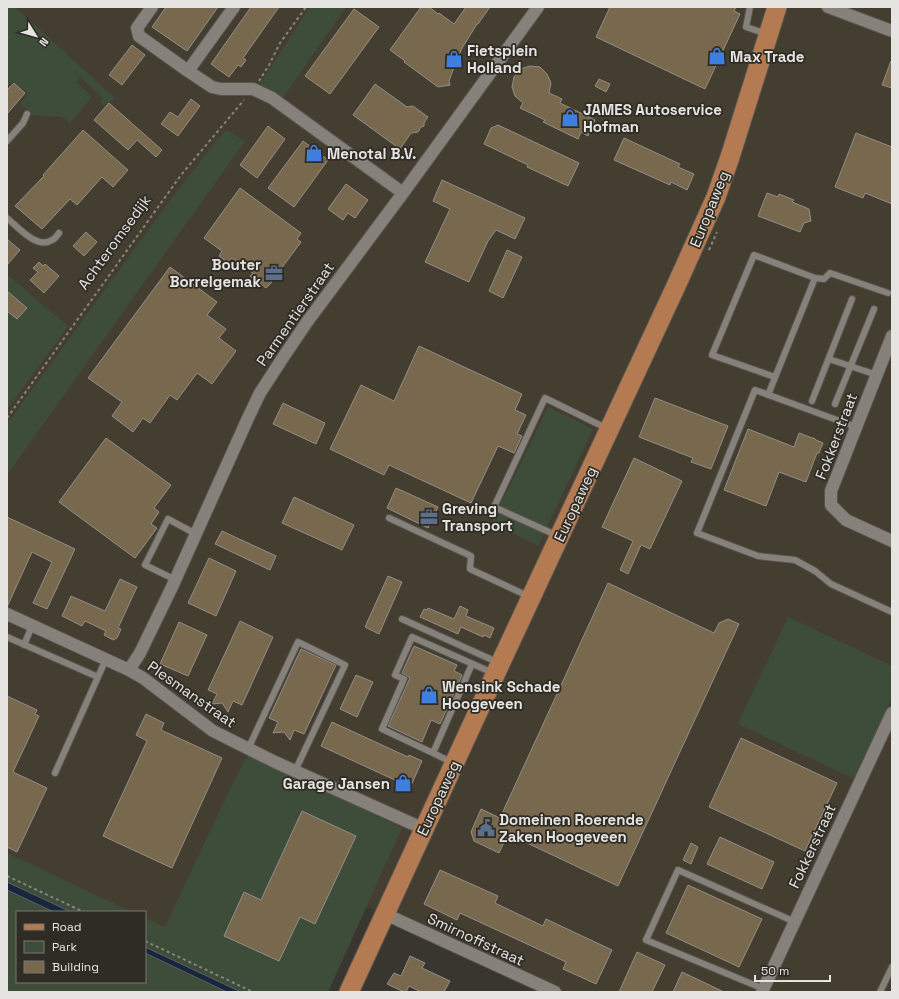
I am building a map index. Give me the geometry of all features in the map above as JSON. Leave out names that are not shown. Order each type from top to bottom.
[{"type":"main road","name":"Europaweg","points":[[349,992],[716,197],[777,7]]},
{"type":"street","points":[[152,7],[137,28],[140,36],[212,87],[221,89],[253,89],[272,98],[402,193]]},
{"type":"street","points":[[188,71],[234,7]]},
{"type":"street","name":"Parmentierstraat","points":[[129,670],[140,653],[176,580],[260,393],[307,322],[538,7]]},
{"type":"street","points":[[828,7],[892,32]]},
{"type":"street","name":"Fokkerstraat","points":[[892,336],[831,491],[831,505],[846,520],[892,541]]},
{"type":"street","name":"Plesmanstraat","points":[[7,614],[129,670],[143,678],[213,731],[295,771],[424,829]]},
{"type":"street","name":"Fokkerstraat","points":[[763,990],[892,713]]},
{"type":"street","name":"Smirnoffstraat","points":[[385,914],[555,992]]},
{"type":"lane","points":[[750,7],[746,26],[769,35]]},
{"type":"lane","points":[[7,141],[23,123],[26,114]]},
{"type":"lane","points":[[7,218],[36,241],[44,243],[53,240],[59,233]]},
{"type":"lane","points":[[775,378],[712,355],[754,255],[816,278],[824,279],[830,273],[888,292]]},
{"type":"lane","points":[[768,395],[816,278]]},
{"type":"lane","points":[[812,401],[852,299]]},
{"type":"lane","points":[[835,404],[874,309]]},
{"type":"lane","points":[[829,359],[877,375]]},
{"type":"lane","points":[[856,427],[755,390],[698,533],[758,556],[795,560],[815,571],[831,584],[892,612]]},
{"type":"lane","points":[[559,537],[494,508],[545,398],[609,430]]},
{"type":"lane","points":[[389,518],[471,556],[470,569],[531,598]]},
{"type":"lane","points":[[176,580],[145,565],[168,519],[196,534]]},
{"type":"lane","points":[[402,619],[498,669]]},
{"type":"lane","points":[[24,645],[32,626]]},
{"type":"lane","points":[[7,637],[98,677]]},
{"type":"lane","points":[[454,763],[382,729],[404,679],[395,675],[412,637],[472,664],[498,669]]},
{"type":"lane","points":[[248,748],[298,642],[345,665],[295,771]]},
{"type":"lane","points":[[55,773],[106,660]]},
{"type":"lane","points":[[433,753],[472,664]]},
{"type":"lane","points":[[763,990],[646,940],[678,870],[794,922]]},
{"type":"lane","points":[[880,992],[892,967]]},
{"type":"path","name":"Achteromsedijk","points":[[7,418],[181,175],[253,89],[269,65],[280,43],[306,7]]},
{"type":"path","points":[[7,876],[82,911]]},
{"type":"path","points":[[146,941],[253,992]]},
{"type":"shaded area","points":[[7,7],[892,7],[892,992],[542,992],[210,831],[166,932],[146,922],[146,911],[122,911],[7,856]]},
{"type":"green space","points":[[7,7],[15,7],[115,98],[104,106],[100,102],[103,98],[80,77],[76,82],[92,97],[70,123],[62,117],[30,115],[30,112],[20,104],[28,94],[13,81],[7,87]]},
{"type":"green space","points":[[310,7],[346,7],[282,99],[259,85]]},
{"type":"green space","points":[[227,130],[245,141],[7,475],[7,424],[168,203],[216,141]]},
{"type":"green space","points":[[7,275],[68,326],[7,410]]},
{"type":"green space","points":[[548,407],[593,429],[538,546],[492,522]]},
{"type":"green space","points":[[788,617],[892,666],[892,697],[854,779],[738,724]]},
{"type":"green space","points":[[249,755],[402,828],[328,992],[7,992],[7,853],[130,911],[16,911],[16,983],[146,983],[146,918],[165,927],[244,761]]},
{"type":"water","points":[[7,882],[69,911],[52,911],[7,890]]},
{"type":"water","points":[[146,947],[241,992],[227,992],[146,953]]},
{"type":"building","points":[[166,7],[218,7],[187,51],[152,27]]},
{"type":"building","points":[[251,7],[279,7],[243,58],[246,60],[241,67],[238,65],[229,77],[211,64]]},
{"type":"building","points":[[421,7],[429,7],[454,24],[466,7],[490,7],[462,48],[449,81],[450,85],[438,87],[390,50]]},
{"type":"building","points":[[610,7],[736,7],[734,11],[740,14],[705,89],[596,37]]},
{"type":"building","points":[[354,9],[379,27],[330,94],[305,76]]},
{"type":"building","points":[[132,45],[145,55],[122,85],[109,75]]},
{"type":"building","points":[[892,61],[892,88],[882,85]]},
{"type":"building","points":[[530,66],[540,67],[547,74],[551,83],[549,93],[562,99],[560,103],[595,120],[588,136],[581,132],[578,139],[543,122],[545,120],[520,108],[523,103],[515,96],[512,87],[514,77],[520,69]]},
{"type":"building","points":[[599,79],[610,84],[606,92],[595,86]]},
{"type":"building","points":[[14,83],[25,93],[7,114],[7,90]]},
{"type":"building","points":[[375,84],[407,107],[413,106],[428,117],[424,123],[424,126],[421,127],[418,132],[411,133],[400,149],[353,115]]},
{"type":"building","points":[[191,99],[200,106],[178,136],[161,124],[170,112],[178,117]]},
{"type":"building","points":[[109,103],[162,150],[156,157],[137,140],[128,150],[94,120]]},
{"type":"building","points":[[498,125],[579,163],[568,186],[527,167],[528,165],[484,144],[491,128]]},
{"type":"building","points":[[268,126],[285,139],[257,178],[240,165]]},
{"type":"building","points":[[83,130],[128,170],[113,187],[102,177],[77,205],[70,199],[42,229],[15,206],[44,176],[43,175]]},
{"type":"building","points":[[856,133],[892,147],[892,204],[865,193],[863,198],[835,187]]},
{"type":"building","points":[[624,138],[680,164],[678,167],[694,174],[687,190],[671,182],[670,185],[614,160]]},
{"type":"building","points":[[303,141],[328,160],[294,207],[268,188]]},
{"type":"building","points":[[442,180],[525,218],[515,239],[496,230],[488,241],[469,282],[425,262],[450,209],[433,201]]},
{"type":"building","points":[[346,184],[368,200],[355,218],[348,213],[343,220],[328,209]]},
{"type":"building","points":[[240,188],[301,233],[297,239],[301,242],[266,288],[250,276],[253,273],[232,258],[227,262],[219,256],[222,251],[204,238]]},
{"type":"building","points":[[767,193],[778,197],[779,194],[794,200],[792,202],[809,209],[811,221],[804,223],[800,232],[758,216]]},
{"type":"building","points":[[86,232],[97,242],[84,256],[73,246]]},
{"type":"building","points":[[7,239],[20,250],[7,265]]},
{"type":"building","points":[[507,250],[522,257],[503,298],[489,291]]},
{"type":"building","points":[[39,262],[43,266],[45,264],[59,276],[44,293],[30,280],[38,272],[33,268]]},
{"type":"building","points":[[170,267],[217,302],[207,315],[226,329],[219,338],[236,351],[212,384],[197,373],[177,400],[170,395],[150,423],[143,418],[133,432],[112,416],[122,402],[88,378]]},
{"type":"building","points":[[7,291],[27,308],[17,319],[7,311]]},
{"type":"building","points":[[419,346],[522,394],[515,410],[526,415],[517,434],[522,436],[514,453],[498,446],[471,503],[389,465],[384,475],[330,449],[361,385],[394,401]]},
{"type":"building","points":[[655,398],[728,426],[711,469],[691,462],[693,458],[639,437]]},
{"type":"building","points":[[283,403],[325,423],[316,444],[273,424]]},
{"type":"building","points":[[748,429],[794,447],[799,433],[823,443],[819,453],[817,453],[806,482],[779,472],[766,506],[724,490]]},
{"type":"building","points":[[106,438],[171,485],[154,508],[159,512],[151,524],[157,528],[135,558],[59,502]]},
{"type":"building","points":[[634,458],[682,481],[650,549],[641,545],[628,574],[620,570],[633,541],[602,527]]},
{"type":"building","points":[[396,488],[438,507],[428,528],[387,508]]},
{"type":"building","points":[[294,497],[354,525],[342,550],[282,523]]},
{"type":"building","points":[[7,517],[75,549],[47,609],[33,603],[52,562],[32,552],[7,607]]},
{"type":"building","points":[[222,531],[276,556],[270,570],[215,544]]},
{"type":"building","points":[[209,558],[236,571],[216,616],[188,603]]},
{"type":"building","points":[[388,576],[402,582],[379,634],[365,627]]},
{"type":"building","points":[[120,579],[137,587],[118,628],[121,629],[117,638],[113,640],[104,635],[106,631],[85,621],[82,626],[62,616],[71,596],[105,611]]},
{"type":"building","points":[[608,583],[714,633],[719,623],[728,619],[739,624],[618,886],[508,834],[499,853],[474,841],[471,832],[481,809],[500,818]]},
{"type":"building","points":[[460,606],[468,610],[466,616],[494,628],[490,638],[484,635],[483,637],[461,627],[458,634],[420,617],[424,609],[427,610],[428,608],[454,619]]},
{"type":"building","points":[[240,621],[273,637],[242,705],[233,701],[228,712],[222,703],[212,704],[217,694],[208,690]]},
{"type":"building","points":[[179,622],[207,635],[188,676],[160,664]]},
{"type":"building","points":[[414,646],[457,665],[454,671],[462,675],[440,724],[431,720],[422,742],[388,726],[410,678],[402,673]]},
{"type":"building","points":[[301,649],[336,665],[304,734],[294,730],[290,740],[284,732],[273,733],[278,722],[269,718]]},
{"type":"building","points":[[356,675],[373,682],[357,717],[340,709]]},
{"type":"building","points":[[7,696],[37,710],[35,714],[39,716],[13,772],[47,788],[17,852],[7,847]]},
{"type":"building","points":[[146,714],[164,723],[161,730],[222,758],[172,868],[103,836],[147,741],[136,735]]},
{"type":"building","points":[[332,722],[408,757],[409,755],[422,761],[409,790],[396,783],[397,781],[321,746]]},
{"type":"building","points":[[741,738],[837,783],[805,851],[709,807]]},
{"type":"building","points":[[302,811],[356,836],[315,924],[300,917],[279,961],[224,936],[244,892],[261,900]]},
{"type":"building","points":[[720,837],[774,862],[762,889],[707,864]]},
{"type":"building","points":[[691,843],[698,847],[691,864],[683,860]]},
{"type":"building","points":[[440,870],[498,896],[495,903],[543,926],[546,919],[612,950],[596,984],[563,969],[566,962],[460,913],[457,920],[424,904]]},
{"type":"building","points":[[688,885],[762,919],[739,967],[666,933]]},
{"type":"building","points":[[637,952],[665,965],[652,992],[619,992]]},
{"type":"building","points":[[410,956],[425,963],[422,968],[450,981],[444,992],[421,992],[409,986],[406,992],[404,992],[387,984],[394,973],[401,976]]},
{"type":"building","points":[[682,972],[724,992],[673,992]]},
{"type":"place","name":"Max Trade","points":[[717,56]]},
{"type":"place","name":"Fietsplein Holland","points":[[454,59]]},
{"type":"place","name":"JAMES Autoservice Hofman","points":[[570,118]]},
{"type":"place","name":"Menotal B.V.","points":[[314,153]]},
{"type":"place","name":"Bouter Borrelgemak","points":[[274,273]]},
{"type":"place","name":"Greving Transport","points":[[429,517]]},
{"type":"place","name":"Wensink Schade Hoogeveen","points":[[429,695]]},
{"type":"place","name":"Garage Jansen","points":[[403,783]]},
{"type":"place","name":"Domeinen Roerende Zaken Hoogeveen","points":[[486,828]]}]
